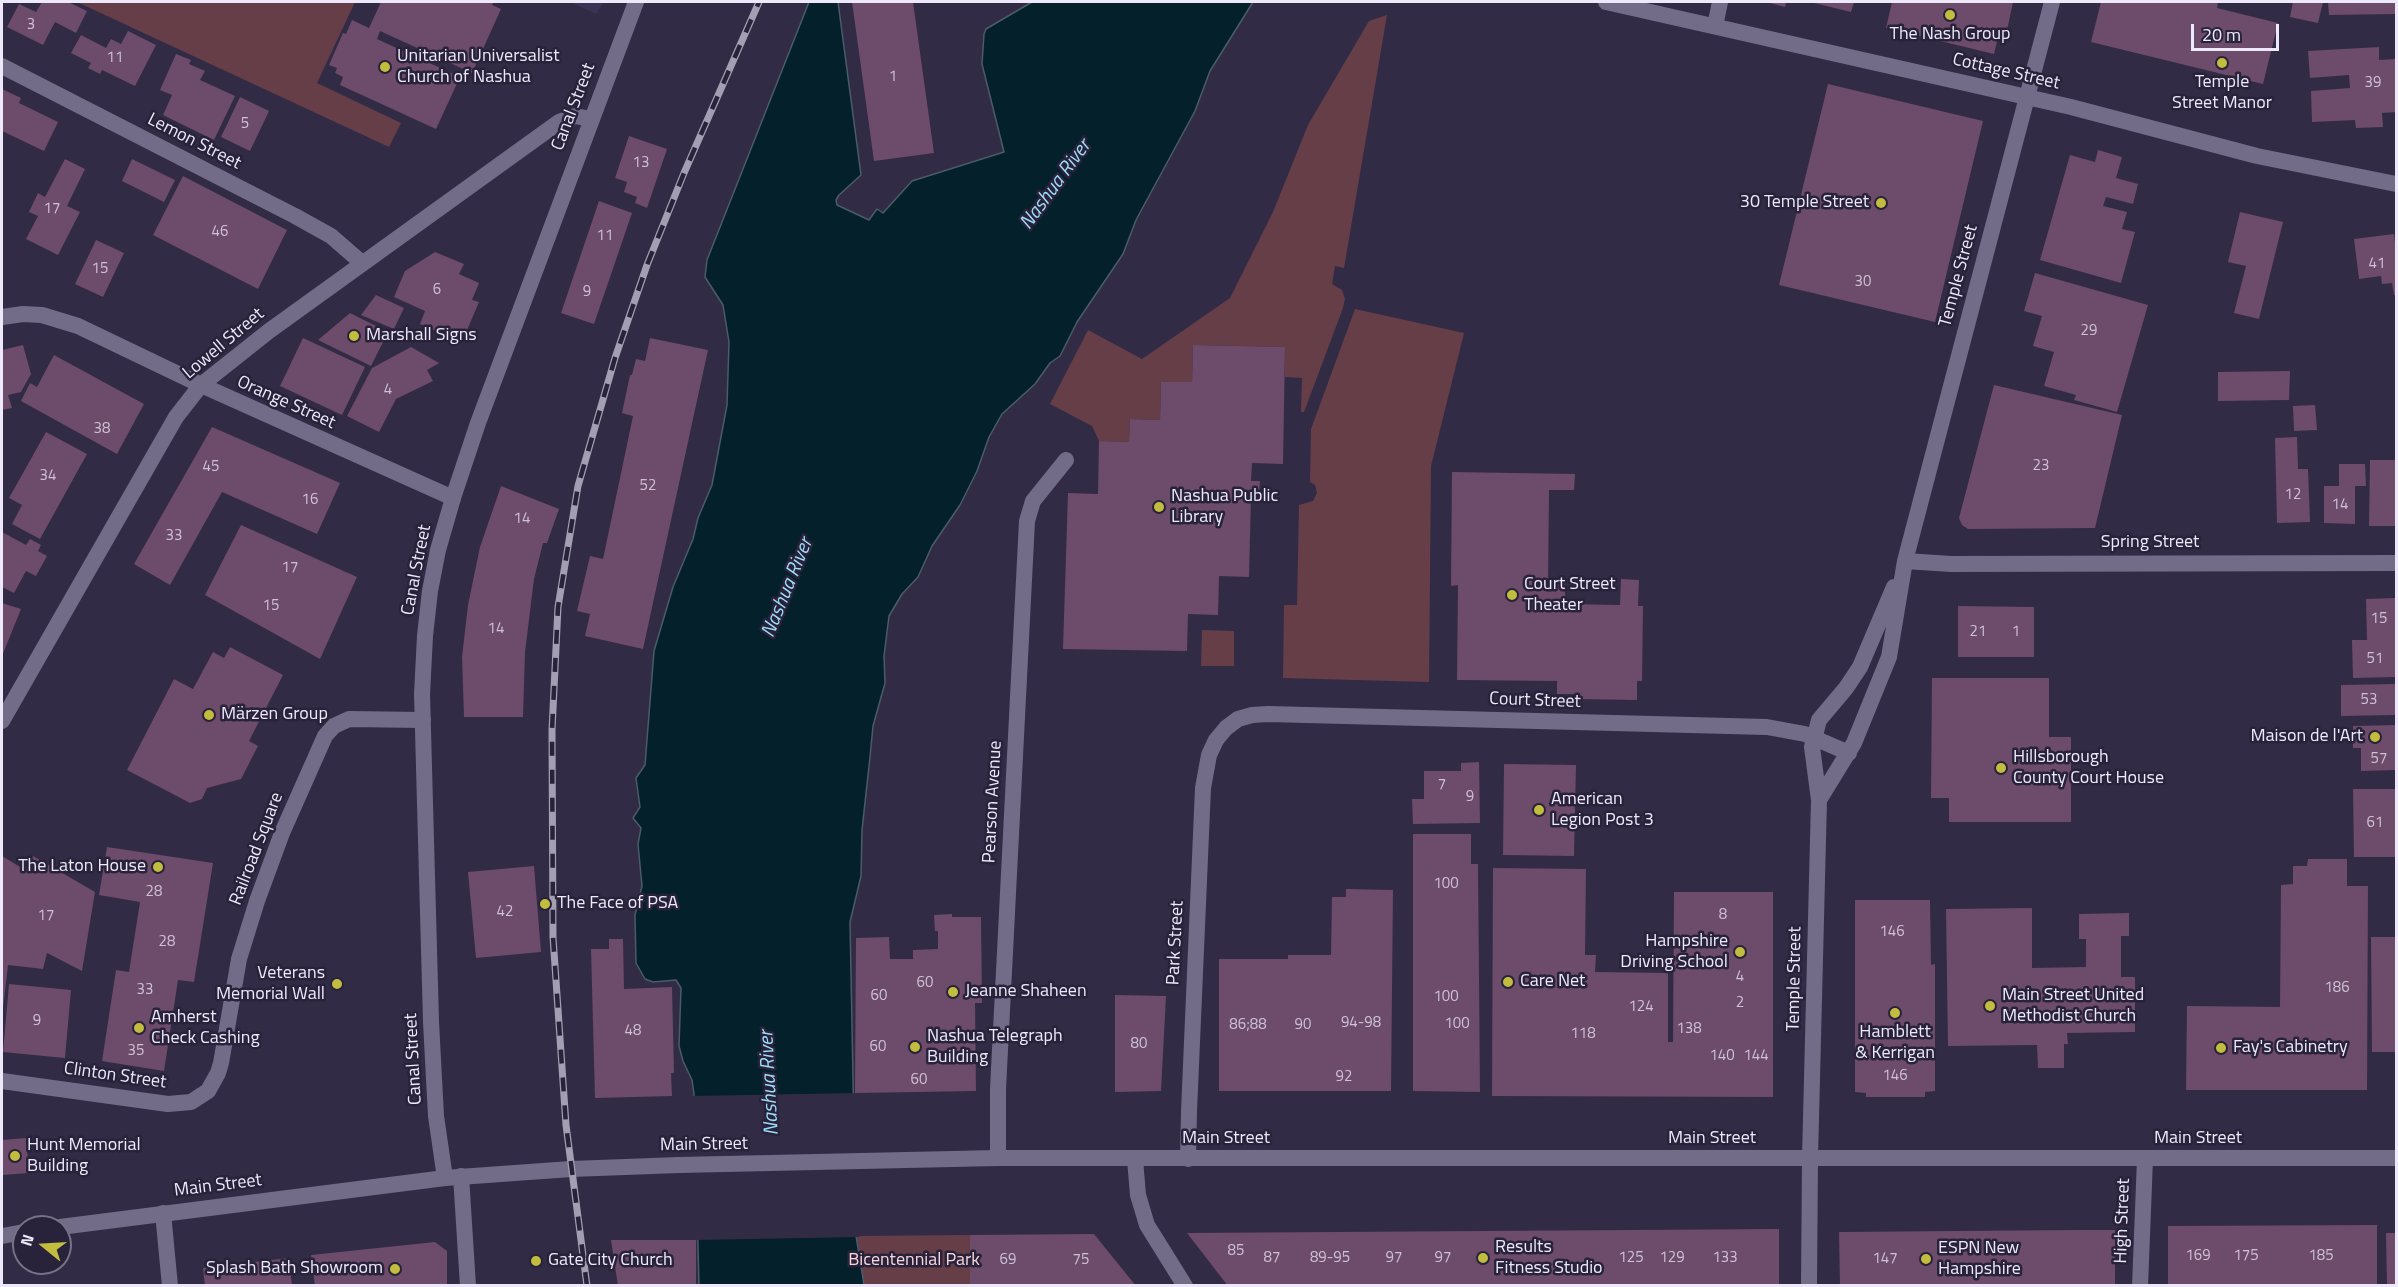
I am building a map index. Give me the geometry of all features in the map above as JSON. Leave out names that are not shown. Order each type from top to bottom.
[{"type":"street","name":"Canal Street","points":[[468,1286],[453,1177],[433,1072],[423,720],[423,664],[427,605],[438,550],[478,423],[636,2]]},
{"type":"street","name":"Cottage Street","points":[[1606,2],[2026,96],[2257,156],[2397,184]]},
{"type":"street","points":[[1715,26],[1720,2]]},
{"type":"street","name":"Temple Street","points":[[1819,800],[1849,753],[1864,723],[1889,657],[1905,561],[2052,2]]},
{"type":"street","name":"Lemon Street","points":[[2,66],[287,211],[331,236],[362,263]]},
{"type":"street","name":"Lowell Street","points":[[2,721],[176,417],[201,386],[269,331],[559,122],[575,116],[591,119]]},
{"type":"street","name":"Orange Street","points":[[2,317],[23,314],[42,315],[78,326],[201,386],[453,498]]},
{"type":"street","name":"Pearson Avenue","points":[[998,1158],[998,1089],[1027,521],[1033,501],[1066,460]]},
{"type":"street","name":"Temple Street","points":[[1809,1286],[1819,800],[1812,757],[1814,736],[1819,720],[1860,667],[1905,561]]},
{"type":"street","name":"Spring Street","points":[[1905,561],[1951,564],[2397,563]]},
{"type":"street","name":"Court Street","points":[[1221,733],[1245,717],[1268,714],[1767,727],[1814,736],[1849,753]]},
{"type":"street","name":"Railroad Square","points":[[214,1082],[221,1063],[233,989],[247,931],[282,833],[325,736],[334,726],[349,719],[423,720]]},
{"type":"street","name":"Park Street","points":[[1188,1159],[1203,788],[1209,755],[1221,733]]},
{"type":"street","name":"Clinton Street","points":[[2,1080],[168,1104],[190,1102],[208,1091],[214,1082]]},
{"type":"street","name":"Main Street","points":[[72,1225],[453,1177],[679,1165],[998,1158],[2397,1158]]},
{"type":"street","points":[[1135,1159],[1138,1195],[1147,1225],[1185,1286]]},
{"type":"street","name":"High Street","points":[[2140,1286],[2145,1159]]},
{"type":"street","points":[[163,1213],[170,1286]]},
{"type":"shaded area","points":[[570,2],[604,2],[596,14]]},
{"type":"green space","points":[[77,2],[355,2],[317,83],[401,123],[389,147]]},
{"type":"green space","points":[[1387,15],[1344,268],[1335,266],[1332,284],[1342,290],[1345,299],[1304,412],[1301,412],[1302,378],[1285,377],[1285,347],[1193,345],[1192,382],[1161,382],[1160,420],[1130,419],[1129,442],[1099,441],[1092,426],[1050,404],[1088,330],[1142,359],[1230,298],[1273,212],[1308,125],[1369,21]]},
{"type":"green space","points":[[1355,309],[1464,333],[1431,466],[1429,682],[1283,678],[1284,605],[1297,605],[1299,505],[1313,501],[1317,493],[1315,485],[1310,482],[1311,429]]},
{"type":"green space","points":[[1202,630],[1234,631],[1234,666],[1201,666]]},
{"type":"green space","name":"Bicentennial Park","points":[[970,1235],[970,1285],[864,1285],[856,1236]]},
{"type":"water","name":"Nashua River","points":[[809,2],[838,2],[861,175],[836,200],[837,205],[869,220],[877,209],[883,213],[912,181],[1004,152],[982,64],[984,34],[986,29],[1032,2],[1253,2],[1210,71],[1195,111],[1136,220],[1123,254],[1077,322],[1060,356],[1050,363],[1035,384],[1002,414],[989,437],[977,471],[960,505],[932,546],[918,577],[902,594],[889,616],[884,656],[885,683],[873,726],[862,830],[861,876],[850,922],[856,1236],[864,1285],[699,1285],[694,1094],[692,1080],[679,1046],[681,988],[676,980],[653,982],[645,979],[636,963],[635,915],[642,886],[638,844],[641,828],[633,818],[640,807],[636,778],[645,765],[654,651],[673,587],[712,485],[727,405],[729,342],[723,305],[705,277],[707,260]]},
{"type":"pier","points":[[857,1093],[860,1237],[695,1240],[691,1096]]},
{"type":"building","points":[[42,2],[68,2],[87,11],[76,33],[55,22],[43,45],[7,27],[19,4],[36,12]]},
{"type":"building","name":"Unitarian Universalist Church of Nashua","points":[[381,2],[494,2],[492,5],[501,9],[472,73],[380,31],[377,39],[460,77],[436,129],[340,85],[343,77],[335,73],[337,68],[329,65],[343,33],[346,34],[352,20],[369,28]]},
{"type":"building","points":[[852,2],[913,2],[934,153],[874,161]]},
{"type":"building","points":[[1766,2],[1786,2],[1785,7]]},
{"type":"building","points":[[1810,2],[1854,2],[1851,12]]},
{"type":"building","name":"The Nash Group","points":[[1892,2],[2013,2],[2006,35],[1999,33],[1994,54],[1886,28]]},
{"type":"building","name":"Temple Street Manor","points":[[2101,2],[2218,2],[2217,8],[2278,23],[2263,84],[2091,42]]},
{"type":"building","points":[[2293,2],[2323,2],[2318,23],[2290,17]]},
{"type":"building","points":[[2328,2],[2396,2],[2396,14],[2329,15]]},
{"type":"building","points":[[128,31],[156,45],[135,86],[102,70],[100,74],[88,68],[91,63],[71,53],[81,35],[106,48],[111,39],[121,44]]},
{"type":"building","points":[[2379,47],[2379,60],[2396,59],[2396,112],[2382,113],[2383,127],[2356,128],[2355,120],[2312,122],[2311,91],[2350,88],[2349,75],[2310,78],[2308,51]]},
{"type":"building","points":[[176,54],[191,60],[189,64],[205,71],[200,80],[235,96],[214,140],[163,115],[172,95],[160,90]]},
{"type":"building","name":"30 Temple Street","points":[[1828,84],[1983,121],[1935,322],[1779,285]]},
{"type":"building","points":[[2,89],[21,98],[19,103],[58,122],[44,151],[2,131]]},
{"type":"building","points":[[240,97],[269,111],[250,151],[221,137]]},
{"type":"building","points":[[629,136],[667,149],[647,208],[635,203],[637,197],[624,192],[627,182],[615,178]]},
{"type":"building","points":[[2098,150],[2122,157],[2116,178],[2138,184],[2133,204],[2106,197],[2103,206],[2127,212],[2122,229],[2135,232],[2121,283],[2040,260],[2070,155],[2095,162]]},
{"type":"building","points":[[65,159],[85,169],[67,206],[80,212],[58,255],[26,239],[38,216],[29,212],[38,193],[45,197]]},
{"type":"building","points":[[132,159],[175,180],[164,202],[122,181]]},
{"type":"building","points":[[183,176],[287,230],[258,289],[153,235]]},
{"type":"building","points":[[599,201],[632,213],[594,324],[561,313]]},
{"type":"building","points":[[2240,212],[2283,222],[2259,319],[2234,313],[2246,266],[2228,262]]},
{"type":"building","points":[[2394,234],[2396,295],[2394,295],[2392,283],[2382,284],[2381,276],[2359,279],[2354,239]]},
{"type":"building","points":[[96,240],[124,253],[103,297],[75,284]]},
{"type":"building","points":[[435,252],[464,264],[459,274],[479,283],[472,300],[479,302],[462,342],[420,324],[425,311],[394,297],[405,271]]},
{"type":"building","points":[[2035,273],[2148,305],[2117,412],[2074,400],[2076,395],[2044,386],[2054,352],[2033,346],[2042,316],[2024,311]]},
{"type":"building","points":[[376,295],[404,308],[394,329],[361,315]]},
{"type":"building","name":"Marshall Signs","points":[[350,313],[388,332],[371,366],[318,340]]},
{"type":"building","points":[[303,338],[365,367],[342,415],[280,386]]},
{"type":"building","points":[[650,338],[708,350],[643,649],[585,636],[590,614],[577,611],[590,556],[603,559],[633,416],[622,413],[630,375],[632,375],[636,359],[645,361]]},
{"type":"building","points":[[23,345],[31,374],[21,392],[8,395],[12,408],[2,410],[2,350]]},
{"type":"building","name":"Nashua Public Library","points":[[1193,345],[1285,347],[1283,464],[1252,463],[1251,481],[1260,481],[1259,495],[1251,495],[1249,577],[1219,576],[1218,615],[1188,614],[1187,651],[1063,649],[1068,493],[1098,494],[1099,441],[1129,442],[1130,419],[1160,420],[1161,382],[1192,382]]},
{"type":"building","points":[[411,347],[439,363],[427,370],[433,381],[396,399],[379,432],[347,416],[372,368]]},
{"type":"building","points":[[54,355],[144,404],[117,454],[21,401],[30,383],[37,387]]},
{"type":"building","points":[[2290,371],[2289,400],[2218,401],[2218,372]]},
{"type":"building","points":[[1994,385],[2122,415],[2095,528],[1968,529],[1962,525],[1959,518]]},
{"type":"building","points":[[2315,405],[2317,430],[2294,431],[2293,406]]},
{"type":"building","points":[[212,427],[340,483],[317,534],[222,492],[170,585],[134,564]]},
{"type":"building","points":[[46,432],[87,454],[40,539],[12,524],[22,505],[9,498]]},
{"type":"building","points":[[2297,437],[2298,469],[2308,469],[2310,522],[2277,523],[2275,438]]},
{"type":"building","points":[[2370,460],[2396,460],[2396,526],[2369,526]]},
{"type":"building","points":[[2339,464],[2365,464],[2366,486],[2355,486],[2355,524],[2324,523],[2324,486],[2339,486]]},
{"type":"building","name":"Court Street Theater","points":[[1452,472],[1575,474],[1574,490],[1549,490],[1548,583],[1565,583],[1565,604],[1620,605],[1621,579],[1639,580],[1638,606],[1643,606],[1642,681],[1637,681],[1637,700],[1576,699],[1576,694],[1557,694],[1557,681],[1457,680],[1458,585],[1451,586]]},
{"type":"building","points":[[501,486],[559,509],[547,543],[543,543],[534,579],[525,652],[523,717],[464,717],[462,657],[468,605],[480,547]]},
{"type":"building","points":[[241,525],[357,577],[320,659],[205,595]]},
{"type":"building","points":[[2,532],[26,545],[30,539],[41,545],[38,551],[47,556],[36,576],[26,571],[14,593],[2,587]]},
{"type":"building","points":[[2396,598],[2396,677],[2353,678],[2352,640],[2367,640],[2366,599]]},
{"type":"building","points":[[2,603],[21,609],[2,656]]},
{"type":"building","points":[[1958,606],[2034,607],[2034,657],[1958,657]]},
{"type":"building","name":"Märzen Group","points":[[230,647],[283,675],[249,741],[258,746],[241,779],[207,788],[202,799],[190,803],[127,770],[174,679],[193,689],[213,652],[224,658]]},
{"type":"building","name":"Hillsborough County Court House","points":[[1932,678],[2049,678],[2049,737],[2071,737],[2071,822],[1949,822],[1949,798],[1931,798]]},
{"type":"building","points":[[2396,684],[2396,715],[2341,716],[2341,685]]},
{"type":"building","points":[[2396,725],[2396,770],[2361,771],[2361,748],[2353,748],[2353,726]]},
{"type":"building","points":[[1479,762],[1480,823],[1413,824],[1412,799],[1424,799],[1424,771],[1461,771],[1461,763]]},
{"type":"building","name":"American Legion Post 3","points":[[1504,764],[1576,765],[1574,856],[1503,855]]},
{"type":"building","points":[[2353,789],[2396,789],[2396,857],[2354,857]]},
{"type":"building","points":[[1413,834],[1471,834],[1471,864],[1478,864],[1480,1092],[1413,1091]]},
{"type":"building","points":[[107,847],[213,863],[194,982],[178,980],[164,1071],[102,1061],[116,970],[129,972],[140,902],[99,895]]},
{"type":"building","points":[[2,856],[25,870],[33,856],[95,892],[82,971],[47,953],[43,969],[8,965],[3,1008]]},
{"type":"building","points":[[2308,859],[2347,859],[2347,886],[2368,886],[2367,1090],[2186,1090],[2187,1006],[2280,1007],[2281,885],[2293,884],[2293,866],[2307,866]]},
{"type":"building","points":[[534,866],[541,952],[476,958],[468,872]]},
{"type":"building","points":[[1493,868],[1586,869],[1585,955],[1596,955],[1595,972],[1668,973],[1668,1042],[1673,1042],[1674,892],[1773,892],[1773,1097],[1492,1096]]},
{"type":"building","points":[[1346,889],[1393,890],[1391,1091],[1219,1091],[1219,959],[1288,959],[1288,955],[1331,955],[1332,897],[1346,897]]},
{"type":"building","points":[[1855,900],[1930,900],[1931,965],[1935,964],[1935,1091],[1925,1092],[1925,1097],[1866,1097],[1866,1093],[1855,1092]]},
{"type":"building","points":[[2032,908],[2032,968],[2086,967],[2086,939],[2079,939],[2079,914],[2129,913],[2129,936],[2121,936],[2121,977],[2135,977],[2135,1032],[2067,1033],[2068,1044],[2064,1044],[2064,1068],[2038,1068],[2037,1045],[1948,1046],[1946,909]]},
{"type":"building","name":"Nashua Telegraph Building","points":[[952,914],[952,917],[981,917],[982,1003],[975,1003],[976,1091],[855,1093],[856,938],[889,937],[890,959],[913,959],[913,950],[938,949],[938,931],[935,931],[934,915]]},
{"type":"building","points":[[2371,937],[2396,937],[2396,1052],[2372,1052]]},
{"type":"building","points":[[609,939],[623,939],[624,989],[672,987],[674,1073],[671,1073],[672,1096],[595,1098],[591,949],[609,949]]},
{"type":"building","points":[[9,984],[71,990],[65,1058],[3,1052]]},
{"type":"building","points":[[1115,995],[1166,996],[1161,1091],[1115,1092]]},
{"type":"building","name":"Hunt Memorial Building","points":[[26,1138],[29,1173],[2,1175],[2,1140]]},
{"type":"building","points":[[2377,1225],[2377,1286],[2168,1286],[2168,1226]]},
{"type":"building","points":[[1779,1229],[1779,1286],[1228,1286],[1187,1233]]},
{"type":"building","points":[[2115,1230],[2115,1286],[1840,1286],[1839,1232]]},
{"type":"building","points":[[2386,1233],[2396,1233],[2396,1286],[2387,1286]]},
{"type":"building","points":[[1094,1234],[1136,1286],[970,1286],[970,1235]]},
{"type":"building","points":[[611,1240],[696,1240],[696,1286],[618,1286]]},
{"type":"building","name":"Splash Bath Showroom","points":[[435,1242],[447,1251],[447,1286],[315,1286],[311,1255]]},
{"type":"building","points":[[289,1258],[292,1286],[205,1286],[203,1268]]},
{"type":"railway","points":[[587,1286],[566,1125],[553,937],[552,730],[558,607],[578,486],[615,358],[647,265],[684,173],[759,2]]},
{"type":"place","name":"The Nash Group","points":[[1950,15]]},
{"type":"place","name":"Temple Street Manor","points":[[2222,63]]},
{"type":"place","name":"Unitarian Universalist Church of Nashua","points":[[385,67]]},
{"type":"place","name":"30 Temple Street","points":[[1881,203]]},
{"type":"place","name":"Marshall Signs","points":[[354,336]]},
{"type":"place","name":"Nashua Public Library","points":[[1159,507]]},
{"type":"place","name":"Court Street Theater","points":[[1512,595]]},
{"type":"place","name":"Märzen Group","points":[[209,715]]},
{"type":"place","name":"Maison de l'Art","points":[[2375,737]]},
{"type":"place","name":"Hillsborough County Court House","points":[[2001,768]]},
{"type":"place","name":"American Legion Post 3","points":[[1539,810]]},
{"type":"place","name":"The Laton House","points":[[158,867]]},
{"type":"place","name":"The Face of PSA","points":[[545,904]]},
{"type":"place","name":"Hampshire Driving School","points":[[1740,952]]},
{"type":"place","name":"Care Net","points":[[1508,982]]},
{"type":"place","name":"Veterans Memorial Wall","points":[[337,984]]},
{"type":"place","name":"Jeanne Shaheen","points":[[953,992]]},
{"type":"place","name":"Main Street United Methodist Church","points":[[1990,1006]]},
{"type":"place","name":"Hamblett & Kerrigan","points":[[1895,1013]]},
{"type":"place","name":"Amherst Check Cashing","points":[[139,1028]]},
{"type":"place","name":"Nashua Telegraph Building","points":[[915,1047]]},
{"type":"place","name":"Fay's Cabinetry","points":[[2221,1048]]},
{"type":"place","name":"Hunt Memorial Building","points":[[15,1156]]},
{"type":"place","name":"Results Fitness Studio","points":[[1483,1258]]},
{"type":"place","name":"ESPN New Hampshire","points":[[1926,1259]]},
{"type":"place","name":"Gate City Church","points":[[536,1261]]},
{"type":"place","name":"Splash Bath Showroom","points":[[395,1269]]}]
